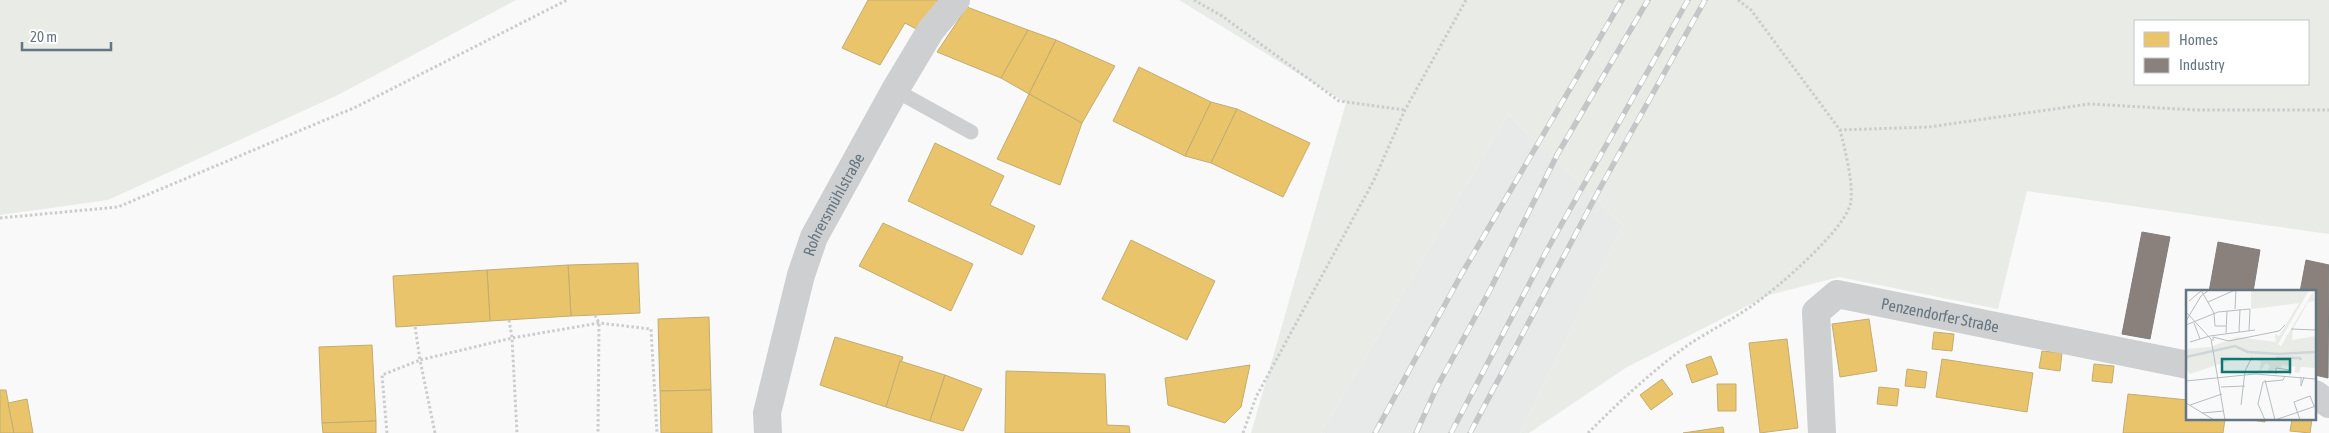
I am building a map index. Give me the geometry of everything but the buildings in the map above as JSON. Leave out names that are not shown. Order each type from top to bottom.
[{"type":"street","name":"Rohrersmühlstraße","points":[[768,433],[768,413],[801,275],[814,237],[895,90],[931,30],[956,0]]},
{"type":"street","name":"Penzendorfer Straße","points":[[1822,433],[1816,312],[1837,294],[2186,365]]},
{"type":"street","points":[[2316,395],[2329,404]]},
{"type":"lane","points":[[895,90],[972,132]]},
{"type":"path","points":[[0,218],[118,207],[356,107],[567,0]]},
{"type":"path","points":[[1194,0],[1222,16],[1338,101],[1405,110]]},
{"type":"path","points":[[1243,433],[1256,397],[1374,180],[1405,110],[1466,0]]},
{"type":"path","points":[[1588,433],[1624,397],[1688,345],[1761,299],[1803,264],[1843,222],[1851,202],[1847,154],[1840,130],[1751,10],[1738,0]]},
{"type":"path","points":[[1840,130],[1929,127],[2088,104],[2197,110],[2329,110]]},
{"type":"path","points":[[595,315],[599,323],[598,433]]},
{"type":"path","points":[[509,320],[512,338],[517,433]]},
{"type":"path","points":[[387,433],[382,375],[420,360],[512,338],[599,323],[651,329],[657,433]]},
{"type":"path","points":[[415,326],[435,433]]},
{"type":"shaded area","points":[[0,0],[516,0],[338,95],[108,200],[0,215]]},
{"type":"shaded area","points":[[1179,0],[2329,0],[2329,234],[2027,191],[1998,309],[1839,277],[1769,295],[1627,367],[1529,433],[1520,433],[1623,226],[1508,114],[1321,433],[1251,433],[1346,103]]},
{"type":"shaded area","points":[[1508,114],[1623,226],[1520,433],[1321,433]]},
{"type":"railway","points":[[1375,433],[1461,275],[1622,0]]},
{"type":"railway","points":[[1416,433],[1437,387],[1490,290],[1557,155],[1648,0]]},
{"type":"railway","points":[[1451,433],[1547,250],[1688,0]]},
{"type":"railway","points":[[1470,433],[1599,190],[1705,0]]}]
